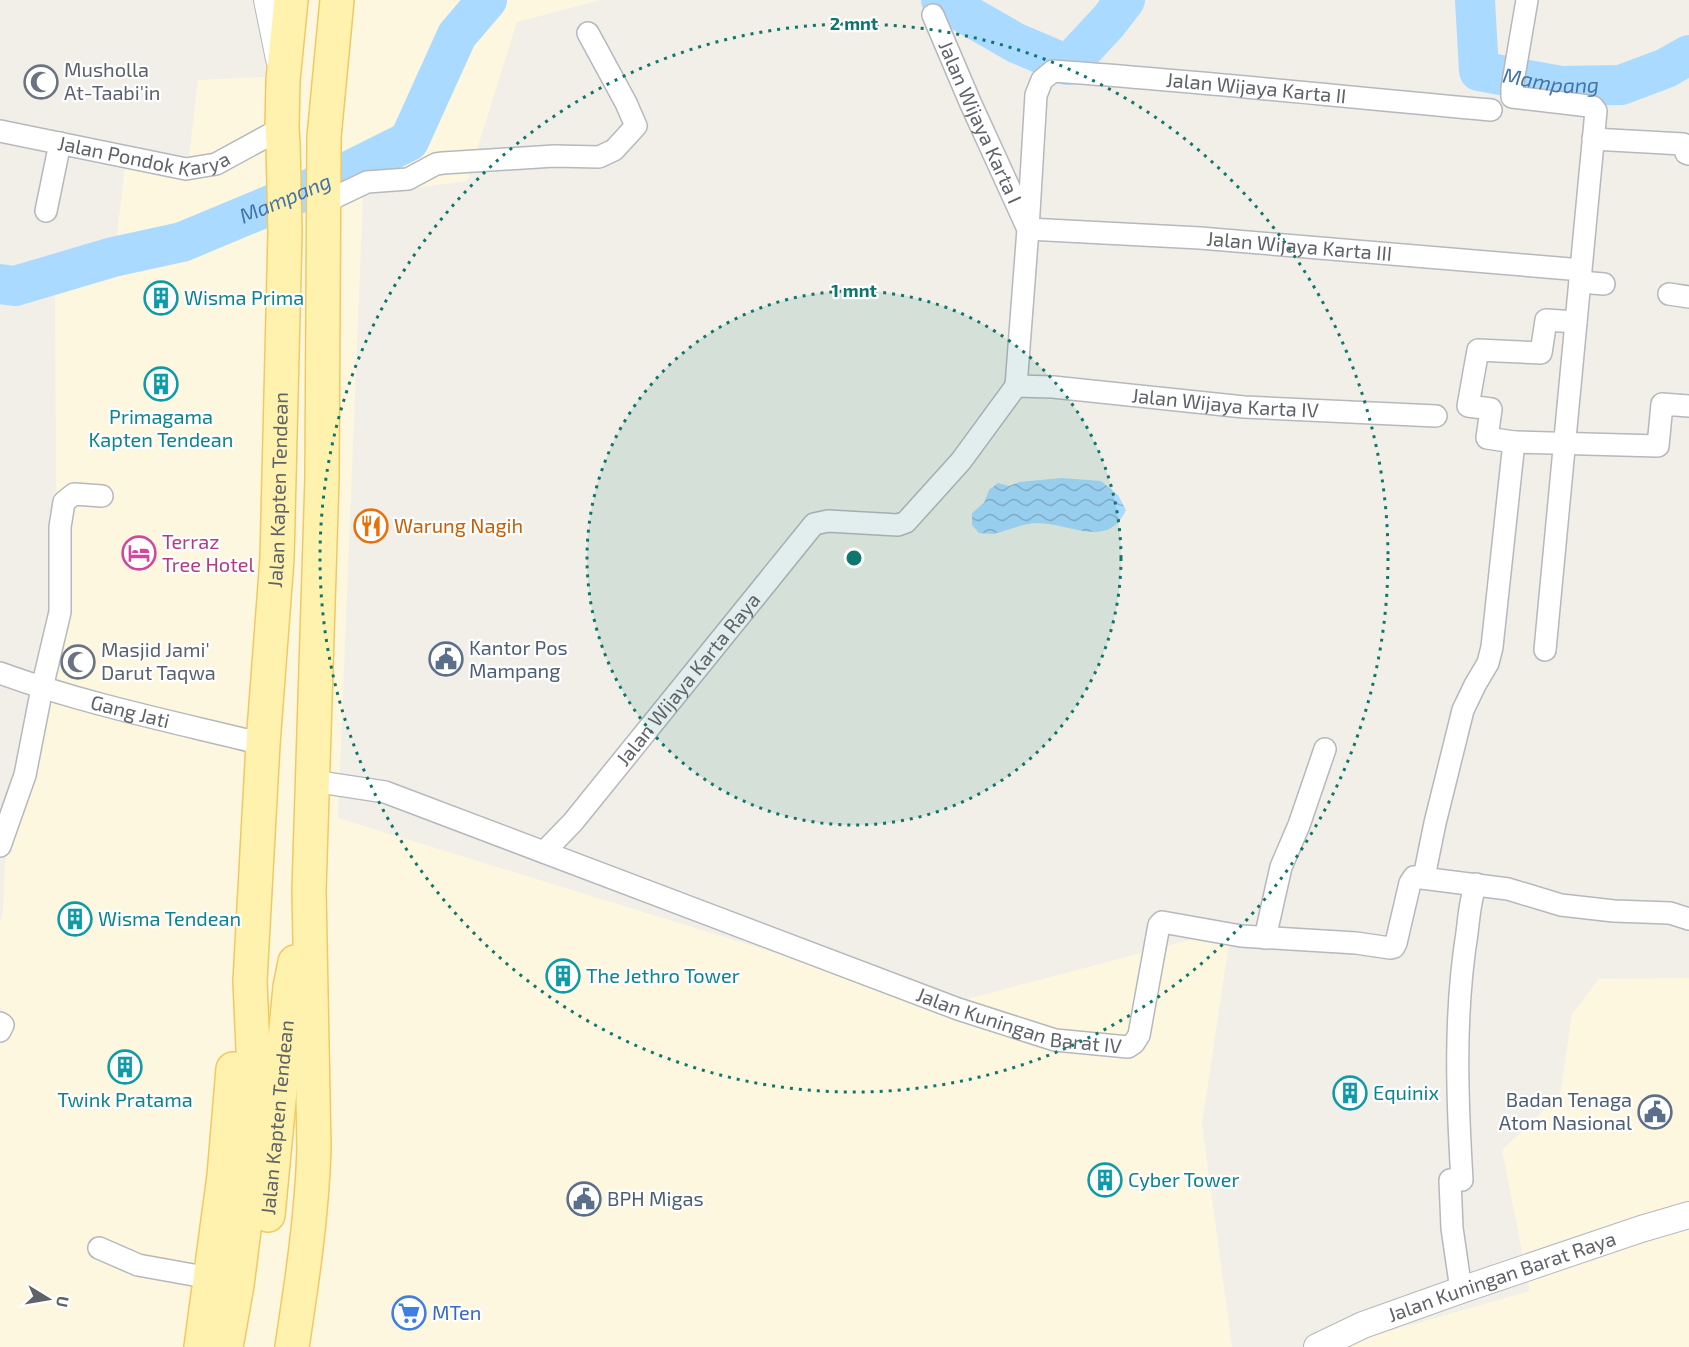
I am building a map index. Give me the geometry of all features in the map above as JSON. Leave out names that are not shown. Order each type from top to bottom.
[{"type":"main road","name":"Jalan Kapten Tendean","points":[[248,1347],[258,1288],[256,1225],[250,1162],[254,1072],[250,981],[262,744],[277,559],[285,232],[283,80],[291,0]]},
{"type":"main road","name":"Jalan Kapten Tendean","points":[[292,1347],[313,1179],[309,890],[322,478],[324,137],[337,0]]},
{"type":"main road","name":"Jalan Kapten Tendean","points":[[226,1347],[237,1285],[256,1225],[290,987],[309,890]]},
{"type":"main road","name":"Jalan Kapten Tendean","points":[[201,1347],[224,1176],[233,1066],[250,981]]},
{"type":"street","points":[[267,0],[283,80]]},
{"type":"street","points":[[1527,0],[1513,85],[1593,107],[1596,111],[1575,275],[1576,322],[1545,650]]},
{"type":"street","name":"Jalan Wijaya Karta I","points":[[933,15],[969,102],[1028,228]]},
{"type":"street","points":[[325,195],[367,182],[408,179],[436,164],[554,156],[599,157],[614,150],[636,126],[588,33]]},
{"type":"street","name":"Jalan Wijaya Karta II","points":[[1036,95],[1042,80],[1053,71],[1181,80],[1491,110]]},
{"type":"street","name":"Jalan Wijaya Karta I","points":[[1016,386],[1036,95]]},
{"type":"street","name":"Jalan Pondok Karya","points":[[0,131],[186,169],[216,164],[283,135]]},
{"type":"street","points":[[1593,139],[1683,144],[1686,153],[1689,154]]},
{"type":"street","points":[[46,212],[60,143]]},
{"type":"street","name":"Jalan Wijaya Karta III","points":[[1028,228],[1200,238],[1479,260],[1575,275],[1604,284]]},
{"type":"street","points":[[1576,322],[1546,320],[1541,353],[1478,350],[1468,406],[1491,410],[1487,438],[1514,442],[1658,446],[1662,404],[1689,406]]},
{"type":"street","name":"Jalan Wijaya Karta IV","points":[[1016,386],[1053,387],[1244,407],[1436,416]]},
{"type":"street","name":"Jalan Wijaya Karta Raya","points":[[544,852],[573,822],[814,524],[828,521],[898,525],[906,522],[962,461],[1016,386]]},
{"type":"street","points":[[1514,442],[1492,648],[1488,663],[1463,710],[1435,823],[1425,877],[1508,889],[1561,904],[1614,911],[1670,913],[1689,919]]},
{"type":"street","points":[[0,846],[25,775],[60,612],[60,527],[64,502],[74,494],[102,496]]},
{"type":"street","name":"Gang Jati","points":[[0,673],[42,688],[262,744]]},
{"type":"street","points":[[1265,938],[1281,867],[1299,825],[1325,748]]},
{"type":"street","points":[[313,781],[385,792],[544,852]]},
{"type":"street","name":"Jalan Kuningan Barat IV","points":[[544,852],[958,1009],[1055,1040],[1128,1047],[1134,1043],[1138,1035],[1159,925],[1162,922],[1241,936],[1356,943],[1390,948],[1394,947],[1410,883],[1414,877],[1425,877]]},
{"type":"street","points":[[1461,1290],[1452,1228],[1450,1180],[1462,1180],[1458,1114],[1459,1010],[1464,950],[1476,884]]},
{"type":"street","points":[[0,1023],[3,1025],[0,1030]]},
{"type":"street","name":"Jalan Kuningan Barat Raya","points":[[1317,1347],[1363,1325],[1461,1290],[1689,1215]]},
{"type":"street","points":[[99,1248],[138,1264],[210,1278]]},
{"type":"shaded area","points":[[282,0],[600,0],[517,22],[467,181],[363,195],[338,818],[945,1005],[1231,929],[1202,1124],[1232,1347],[0,1347],[0,1035],[10,1020],[0,1007],[0,923],[3,912],[5,861],[57,612],[55,292],[115,252],[127,148],[189,157],[198,80],[270,77]]},
{"type":"shaded area","points":[[1689,978],[1689,1347],[1333,1347],[1530,1291],[1502,1150],[1560,1095],[1572,1014],[1599,979]]},
{"type":"water","points":[[1062,478],[1101,481],[1118,495],[1126,510],[1118,522],[1109,529],[1098,532],[1038,523],[991,534],[979,533],[972,525],[972,513],[984,503],[989,490],[998,483],[1009,486],[1019,482]]},
{"type":"waterway","name":"Mampang","points":[[0,284],[15,286],[113,257],[182,242],[333,179],[409,141],[457,35],[487,0]]},
{"type":"waterway","name":"Mampang","points":[[941,0],[1016,43],[1068,65],[1109,21],[1125,0]]},
{"type":"waterway","name":"Mampang","points":[[1475,0],[1479,71],[1561,86],[1621,85],[1666,68],[1689,55]]},
{"type":"place","name":"Musholla At-Taabi'in","points":[[41,82]]},
{"type":"place","name":"Wisma Prima","points":[[161,298]]},
{"type":"place","name":"Primagama Kapten Tendean","points":[[161,384]]},
{"type":"place","name":"Warung Nagih","points":[[371,526]]},
{"type":"place","name":"Terraz Tree Hotel","points":[[139,553]]},
{"type":"place","name":"Kantor Pos Mampang","points":[[446,659]]},
{"type":"place","name":"Masjid Jami' Darut Taqwa","points":[[78,662]]},
{"type":"place","name":"Wisma Tendean","points":[[75,919]]},
{"type":"place","name":"The Jethro Tower","points":[[563,976]]},
{"type":"place","name":"Twink Pratama","points":[[125,1067]]},
{"type":"place","name":"Equinix","points":[[1350,1093]]},
{"type":"place","name":"Badan Tenaga Atom Nasional","points":[[1655,1112]]},
{"type":"place","name":"Cyber Tower","points":[[1105,1180]]},
{"type":"place","name":"BPH Migas","points":[[584,1199]]},
{"type":"place","name":"MTen","points":[[409,1313]]}]
